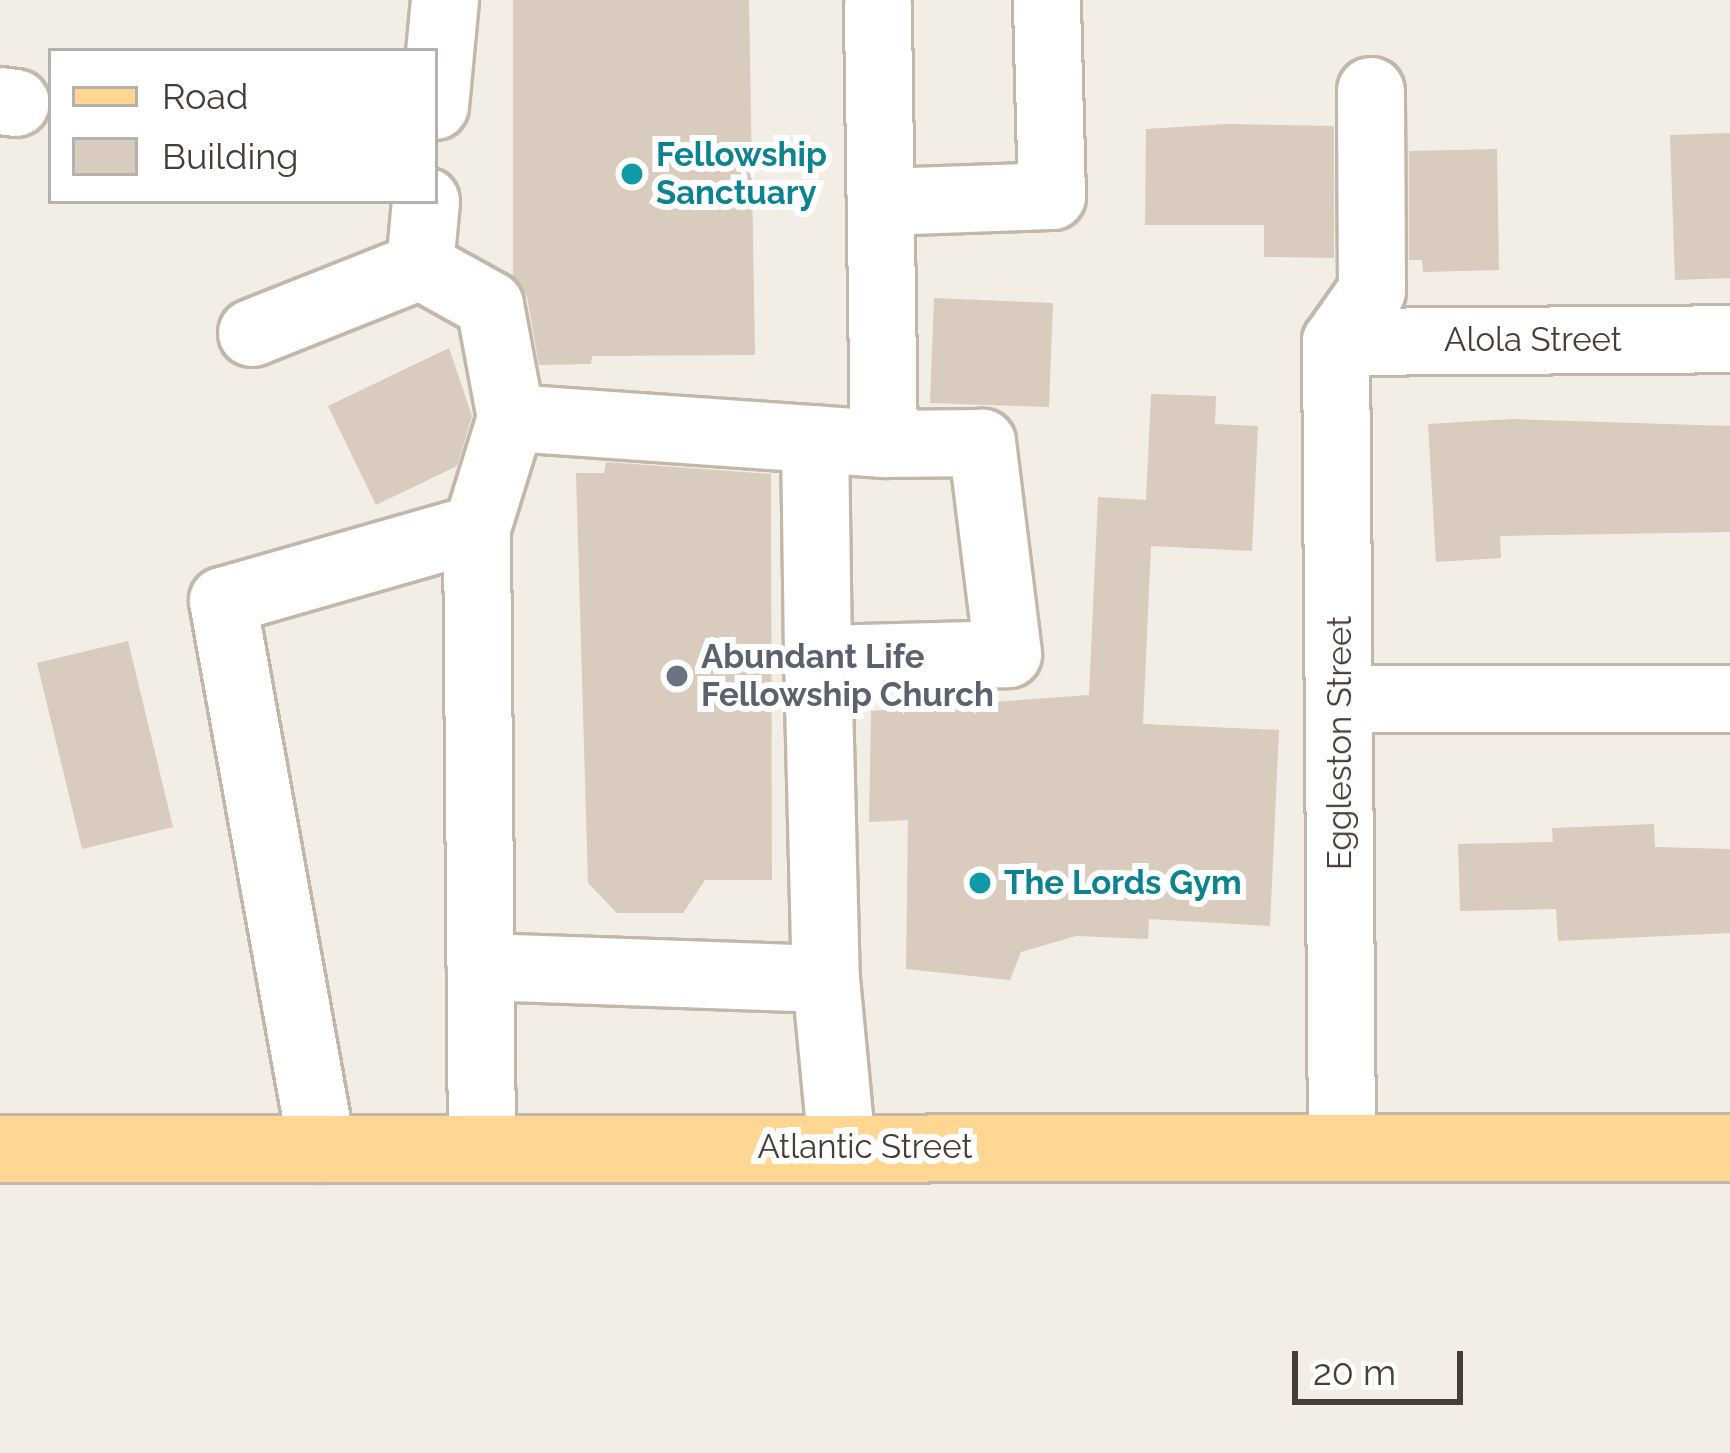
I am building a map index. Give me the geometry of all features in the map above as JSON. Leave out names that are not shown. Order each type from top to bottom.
[{"type":"main road","name":"Atlantic Street","points":[[0,1149],[1342,1144],[1730,1148]]},
{"type":"street","points":[[438,74],[445,0]]},
{"type":"street","points":[[881,202],[1052,196],[1046,0]]},
{"type":"street","points":[[878,4],[884,444]]},
{"type":"street","points":[[1336,342],[1372,291],[1370,91]]},
{"type":"street","points":[[420,266],[426,204]]},
{"type":"street","points":[[252,333],[420,266]]},
{"type":"street","points":[[420,266],[490,305],[511,418],[477,528],[482,1148]]},
{"type":"street","name":"Alola Street","points":[[1336,342],[1730,339]]},
{"type":"street","name":"Eggleston Street","points":[[1336,342],[1342,1144]]},
{"type":"street","points":[[511,418],[884,444],[982,443],[1007,654],[818,659]]},
{"type":"street","points":[[815,439],[826,979],[842,1147]]},
{"type":"street","points":[[322,1149],[223,601],[477,528]]},
{"type":"street","points":[[1340,699],[1730,699]]},
{"type":"street","points":[[482,967],[826,979]]},
{"type":"building","name":"Fellowship Sanctuary","points":[[513,0],[749,0],[755,355],[592,356],[591,364],[539,365],[527,297],[513,276]]},
{"type":"building","points":[[1226,124],[1334,126],[1334,258],[1264,257],[1264,225],[1145,225],[1146,129]]},
{"type":"building","points":[[1730,133],[1730,278],[1675,280],[1670,135]]},
{"type":"building","points":[[1497,149],[1499,270],[1423,272],[1422,260],[1409,260],[1409,151]]},
{"type":"building","points":[[934,298],[1053,303],[1049,407],[930,403]]},
{"type":"building","points":[[449,348],[472,416],[457,466],[376,505],[328,406]]},
{"type":"building","points":[[1151,394],[1216,396],[1215,424],[1258,426],[1252,551],[1151,546],[1143,724],[1279,730],[1270,926],[1149,919],[1148,939],[1076,936],[1021,952],[1010,980],[906,969],[908,820],[869,822],[871,711],[1089,695],[1098,497],[1146,500]]},
{"type":"building","points":[[1512,419],[1730,426],[1730,532],[1500,536],[1501,558],[1436,562],[1428,424]]},
{"type":"building","name":"Abundant Life Fellowship Church","points":[[606,462],[771,474],[772,880],[705,880],[683,913],[617,913],[588,883],[576,473],[604,473]]},
{"type":"building","points":[[128,641],[173,827],[82,849],[37,663]]},
{"type":"building","points":[[1654,824],[1655,847],[1730,849],[1730,933],[1558,941],[1556,909],[1460,911],[1458,844],[1553,842],[1552,828]]},
{"type":"place","name":"Fellowship Sanctuary","points":[[632,174]]},
{"type":"place","name":"Abundant Life Fellowship Church","points":[[677,676]]},
{"type":"place","name":"The Lords Gym","points":[[980,883]]}]
